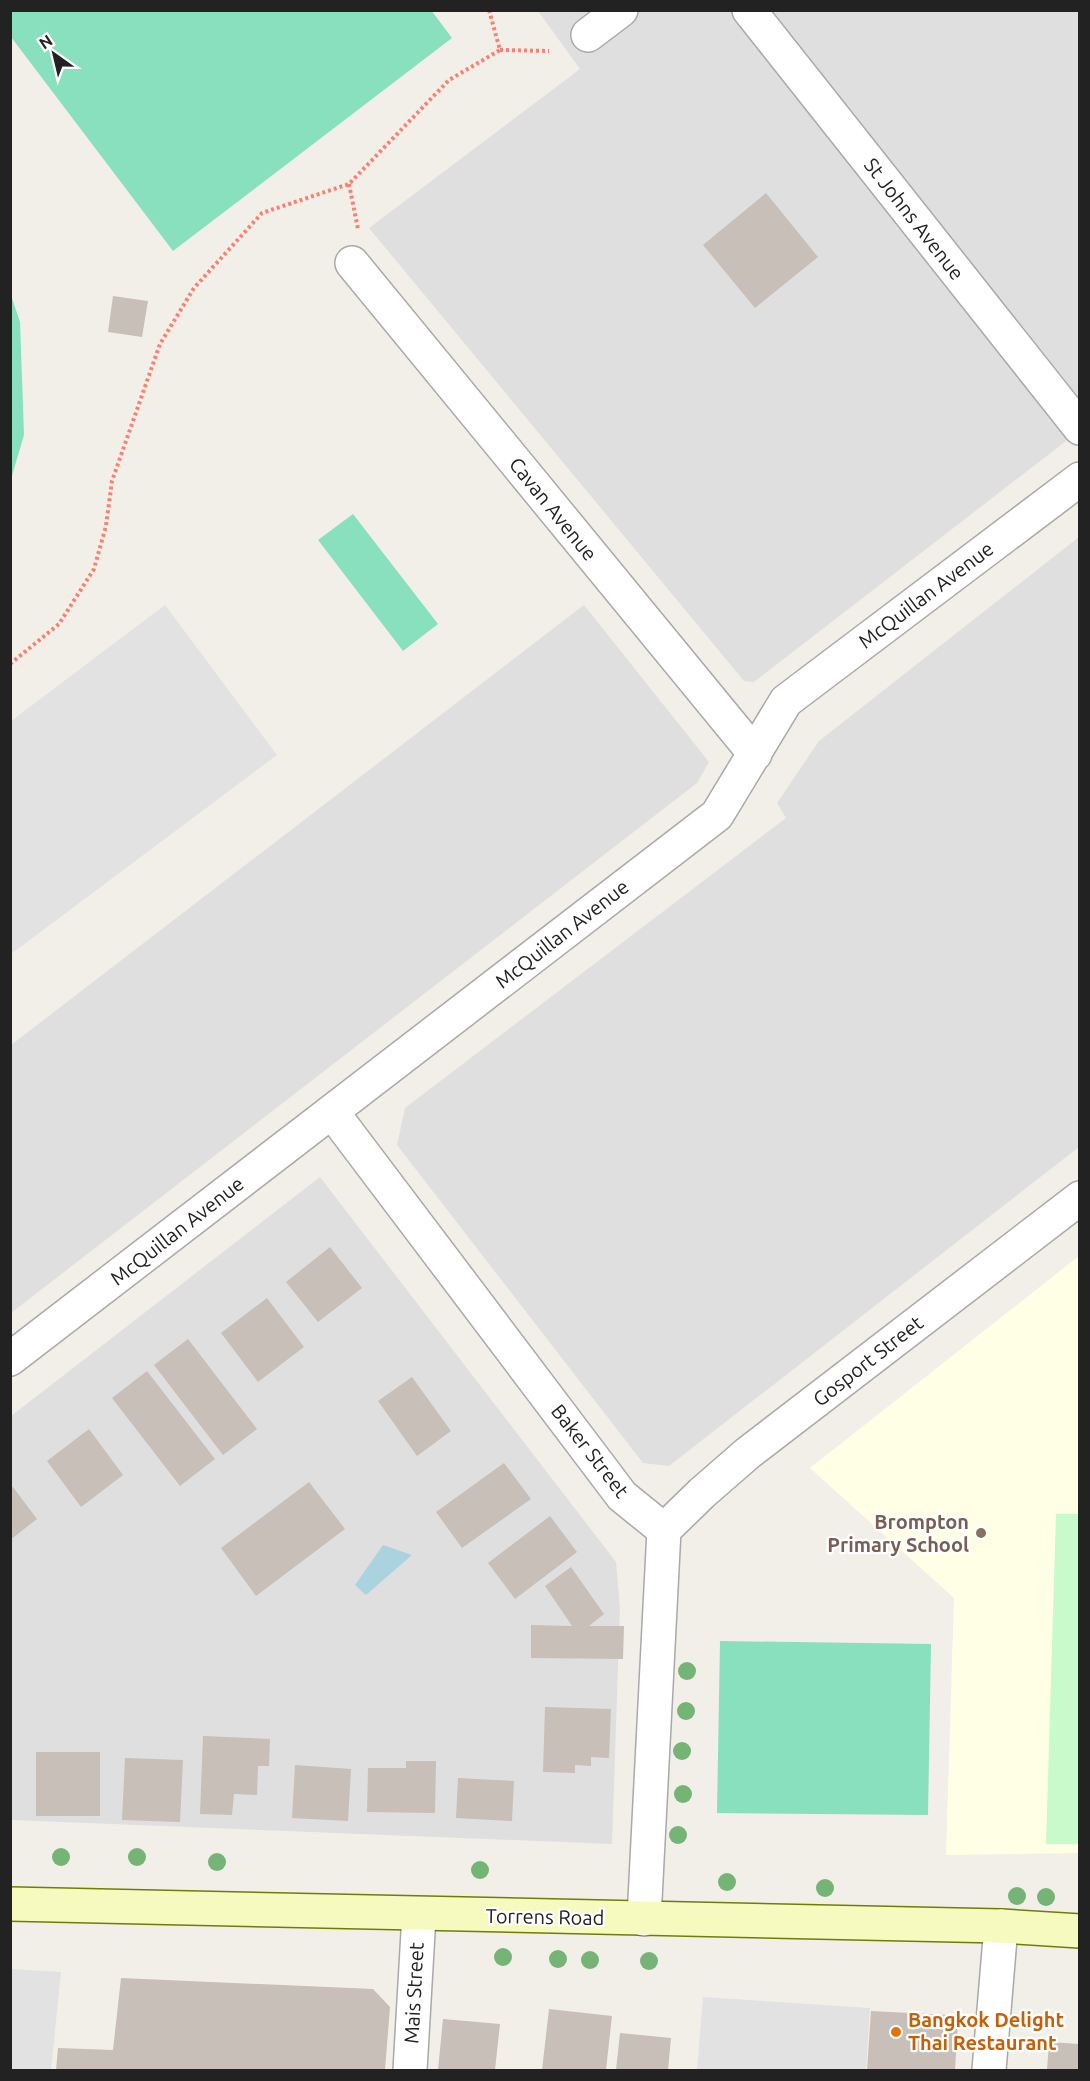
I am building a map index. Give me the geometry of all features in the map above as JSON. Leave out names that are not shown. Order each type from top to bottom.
[{"type":"main road","name":"Torrens Road","points":[[10,1904],[419,1915],[1001,1926],[1080,1931]]},
{"type":"street","points":[[588,35],[621,10]]},
{"type":"street","name":"St Johns Avenue","points":[[749,10],[1080,428]]},
{"type":"street","name":"Cavan Avenue","points":[[352,264],[755,754]]},
{"type":"street","name":"McQuillan Avenue","points":[[10,1359],[717,815],[786,701],[1080,479]]},
{"type":"street","name":"Baker Street","points":[[332,1112],[621,1496],[664,1530]]},
{"type":"street","name":"Gosport Street","points":[[664,1530],[748,1453],[1080,1198]]},
{"type":"street","points":[[644,1919],[664,1530]]},
{"type":"street","name":"Mais Street","points":[[410,2070],[419,1915]]},
{"type":"street","points":[[989,2070],[1001,1926]]},
{"type":"path","points":[[489,10],[500,50]]},
{"type":"path","points":[[10,664],[59,624],[94,569],[106,526],[112,481],[160,344],[194,288],[262,213],[349,184],[450,80],[500,50],[549,51]]},
{"type":"path","points":[[349,184],[358,229]]},
{"type":"shaded area","points":[[538,11],[1079,11],[1079,431],[754,682],[744,681],[369,228],[580,69]]},
{"type":"shaded area","points":[[1079,537],[1079,1147],[669,1466],[643,1463],[397,1145],[405,1108],[786,818],[777,803],[819,741]]},
{"type":"shaded area","points":[[165,605],[277,755],[11,954],[11,721]]},
{"type":"shaded area","points":[[584,605],[709,762],[697,783],[11,1313],[11,1045]]},
{"type":"shaded area","points":[[320,1177],[616,1562],[620,1608],[612,1844],[11,1820],[11,1416]]},
{"type":"shaded area","name":"Brompton Primary School","points":[[1079,1256],[1079,1853],[946,1855],[954,1598],[810,1468]]},
{"type":"shaded area","points":[[11,1969],[61,1972],[51,2070],[11,2070]]},
{"type":"shaded area","points":[[703,1997],[870,2008],[866,2070],[697,2070]]},
{"type":"green space","points":[[431,10],[452,38],[173,251],[11,37],[11,11]]},
{"type":"green space","points":[[11,295],[20,322],[24,435],[11,479]]},
{"type":"green space","points":[[353,514],[438,624],[403,651],[318,540]]},
{"type":"green space","points":[[1056,1514],[1079,1514],[1079,1844],[1046,1844]]},
{"type":"green space","points":[[720,1641],[931,1644],[928,1815],[717,1813]]},
{"type":"water","points":[[383,1545],[412,1555],[366,1595],[355,1585]]},
{"type":"building","points":[[766,193],[818,257],[755,308],[703,245]]},
{"type":"building","points":[[113,296],[148,301],[142,337],[108,332]]},
{"type":"building","points":[[330,1247],[362,1288],[318,1322],[286,1282]]},
{"type":"building","points":[[267,1298],[304,1347],[258,1382],[221,1333]]},
{"type":"building","points":[[188,1339],[257,1429],[223,1455],[154,1365]]},
{"type":"building","points":[[147,1371],[215,1459],[180,1486],[112,1398]]},
{"type":"building","points":[[412,1377],[451,1431],[417,1456],[378,1401]]},
{"type":"building","points":[[89,1429],[123,1475],[81,1507],[47,1461]]},
{"type":"building","points":[[504,1463],[531,1499],[462,1548],[436,1512]]},
{"type":"building","points":[[309,1482],[345,1529],[256,1596],[221,1548]]},
{"type":"building","points":[[13,1487],[37,1519],[10,1540],[10,1489]]},
{"type":"building","points":[[550,1516],[577,1552],[515,1599],[488,1563]]},
{"type":"building","points":[[571,1567],[604,1614],[589,1626],[624,1626],[623,1659],[531,1658],[531,1625],[572,1626],[545,1586]]},
{"type":"building","points":[[545,1707],[611,1709],[609,1758],[591,1757],[591,1766],[575,1765],[575,1773],[543,1772]]},
{"type":"building","points":[[203,1736],[270,1739],[269,1766],[258,1766],[257,1795],[234,1794],[232,1815],[200,1814]]},
{"type":"building","points":[[36,1752],[100,1752],[100,1816],[36,1816]]},
{"type":"building","points":[[125,1758],[183,1760],[180,1822],[122,1820]]},
{"type":"building","points":[[406,1761],[436,1761],[435,1813],[367,1812],[368,1768],[406,1768]]},
{"type":"building","points":[[295,1765],[351,1769],[348,1821],[292,1818]]},
{"type":"building","points":[[458,1778],[514,1781],[512,1821],[456,1818]]},
{"type":"building","points":[[121,1978],[373,1989],[390,2007],[385,2070],[56,2070],[58,2048],[113,2050]]},
{"type":"building","points":[[549,2009],[612,2016],[606,2070],[542,2070]]},
{"type":"building","points":[[871,2011],[950,2015],[956,2018],[958,2022],[955,2070],[867,2070]]},
{"type":"building","points":[[443,2019],[500,2024],[495,2070],[438,2070]]},
{"type":"building","points":[[620,2033],[671,2038],[668,2070],[616,2070]]},
{"type":"building","points":[[1049,2042],[1080,2044],[1080,2070],[1047,2070]]},
{"type":"place","name":"Brompton Primary School","points":[[981,1533]]},
{"type":"place","name":"Bangkok Delight Thai Restaurant","points":[[896,2032]]}]
